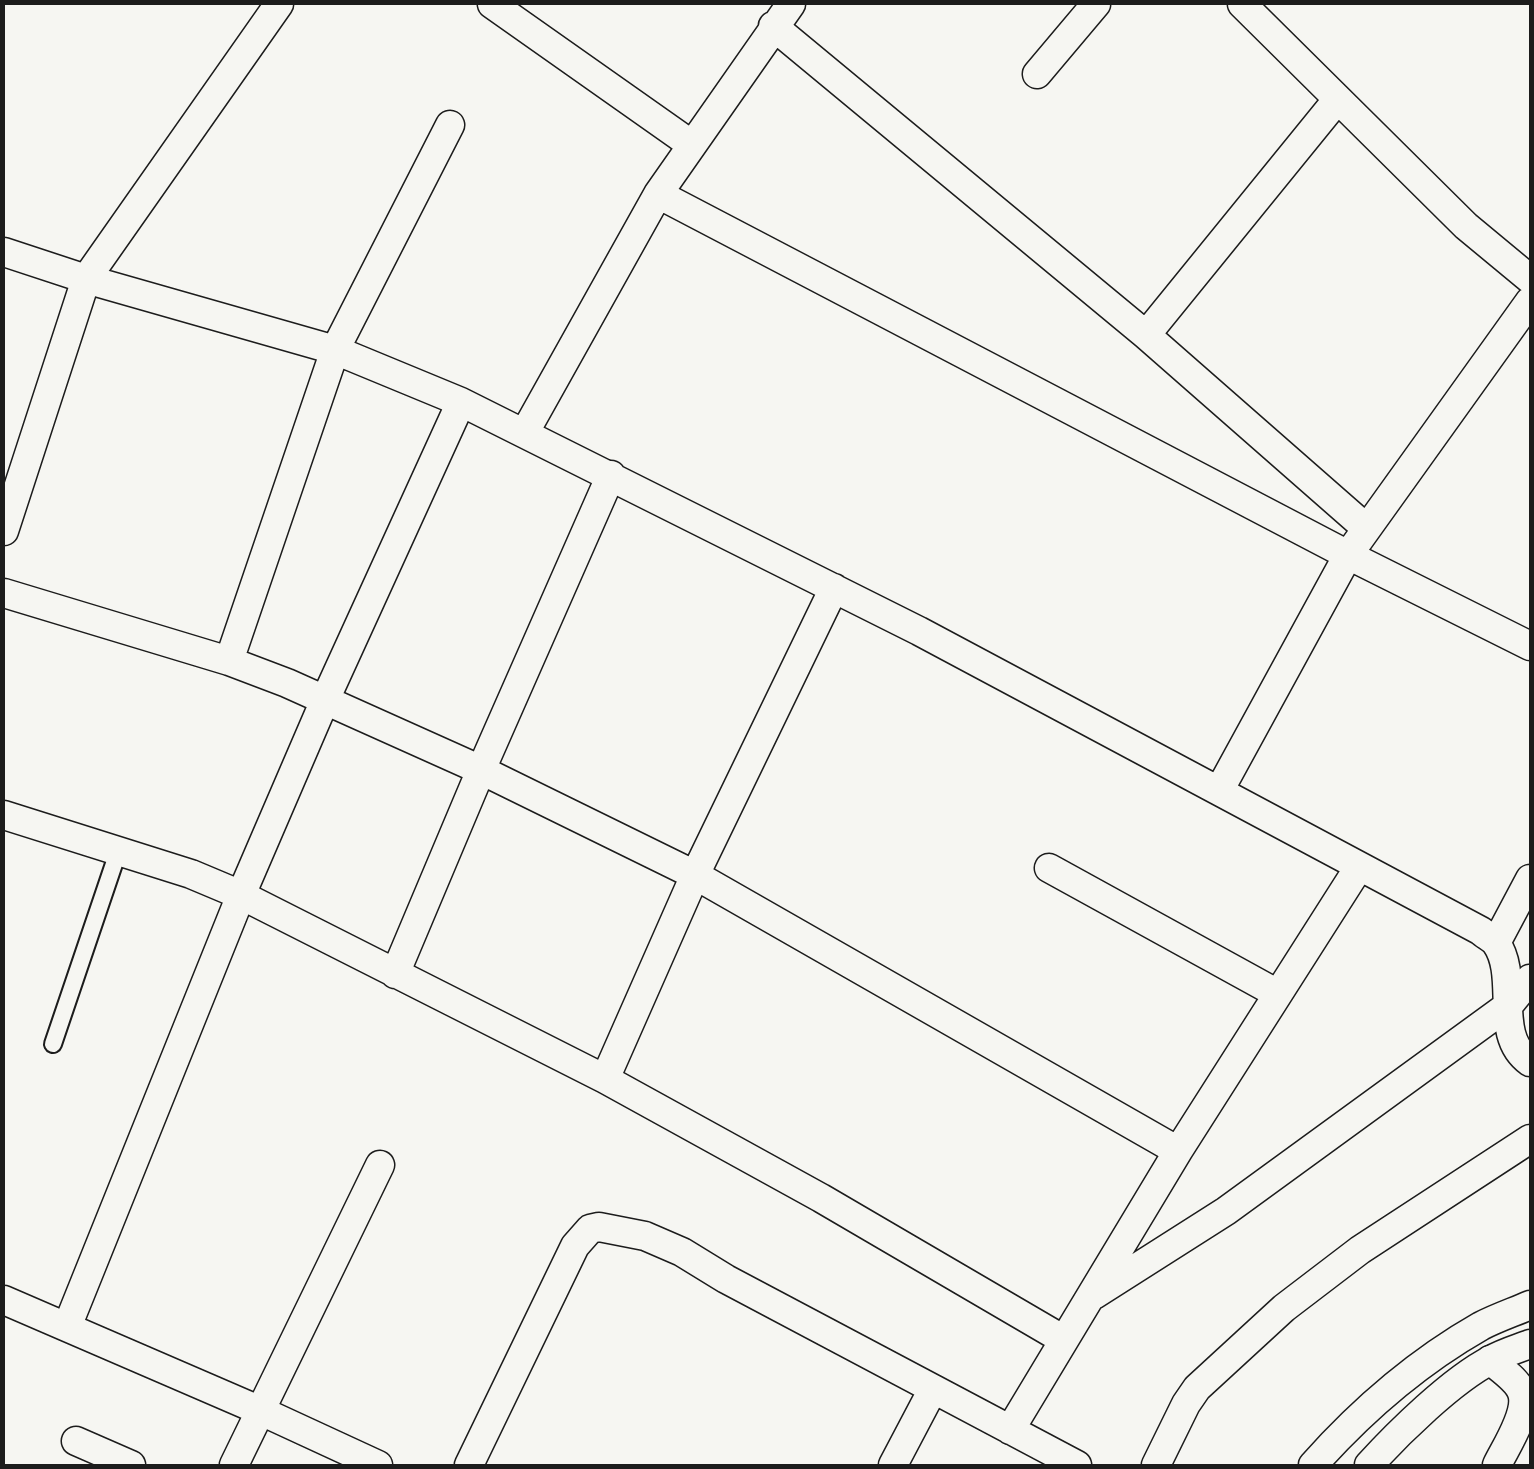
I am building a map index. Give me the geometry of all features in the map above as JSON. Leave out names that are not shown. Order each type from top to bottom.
[{"type":"street","points":[[492,4],[692,145]]},
{"type":"street","points":[[526,432],[658,194],[773,26],[791,4]]},
{"type":"street","points":[[1037,74],[1096,4]]},
{"type":"street","points":[[1242,4],[1466,226],[1530,279]]},
{"type":"street","points":[[4,531],[86,279],[269,7]]},
{"type":"street","points":[[773,26],[1146,335],[1366,528]]},
{"type":"street","points":[[1146,335],[1337,100]]},
{"type":"street","points":[[229,662],[335,350],[450,125]]},
{"type":"street","points":[[658,194],[1348,555],[1530,646]]},
{"type":"street","points":[[4,252],[86,279],[335,350],[461,402],[526,432],[919,631],[1481,932],[1496,942],[1502,958],[1509,1005],[1510,1031],[1514,1047],[1530,1062]]},
{"type":"street","points":[[1219,791],[1348,555],[1530,301]]},
{"type":"street","points":[[67,1327],[241,895],[325,700],[461,402]]},
{"type":"street","points":[[395,974],[481,770],[611,475]]},
{"type":"street","points":[[605,1079],[695,876],[834,588]]},
{"type":"street","points":[[4,593],[229,662],[287,683],[481,770],[695,876],[1178,1152]]},
{"type":"street","points":[[4,815],[191,874],[241,895],[605,1079],[821,1198],[1064,1340]]},
{"type":"street","points":[[1010,1430],[1178,1152],[1359,867]]},
{"type":"street","points":[[1049,868],[1278,994]]},
{"type":"street","points":[[1496,942],[1530,879]]},
{"type":"street","points":[[1089,1299],[1226,1211],[1509,1005],[1530,979]]},
{"type":"street","points":[[1156,1465],[1186,1404],[1197,1388],[1284,1308],[1360,1250],[1530,1139]]},
{"type":"street","points":[[234,1465],[380,1165]]},
{"type":"street","points":[[468,1465],[575,1246],[590,1229],[599,1227],[645,1236],[682,1252],[726,1279],[1077,1465]]},
{"type":"street","points":[[4,1300],[261,1411],[378,1465]]},
{"type":"street","points":[[1312,1465],[1348,1425],[1408,1373],[1482,1326],[1530,1305]]},
{"type":"street","points":[[1369,1465],[1392,1440],[1448,1391],[1490,1360],[1530,1344]]},
{"type":"street","points":[[1490,1360],[1516,1383],[1522,1394],[1520,1420],[1497,1465]]},
{"type":"street","points":[[893,1465],[933,1389]]},
{"type":"street","points":[[76,1441],[131,1465]]},
{"type":"lane","points":[[52,1044],[118,852]]}]
